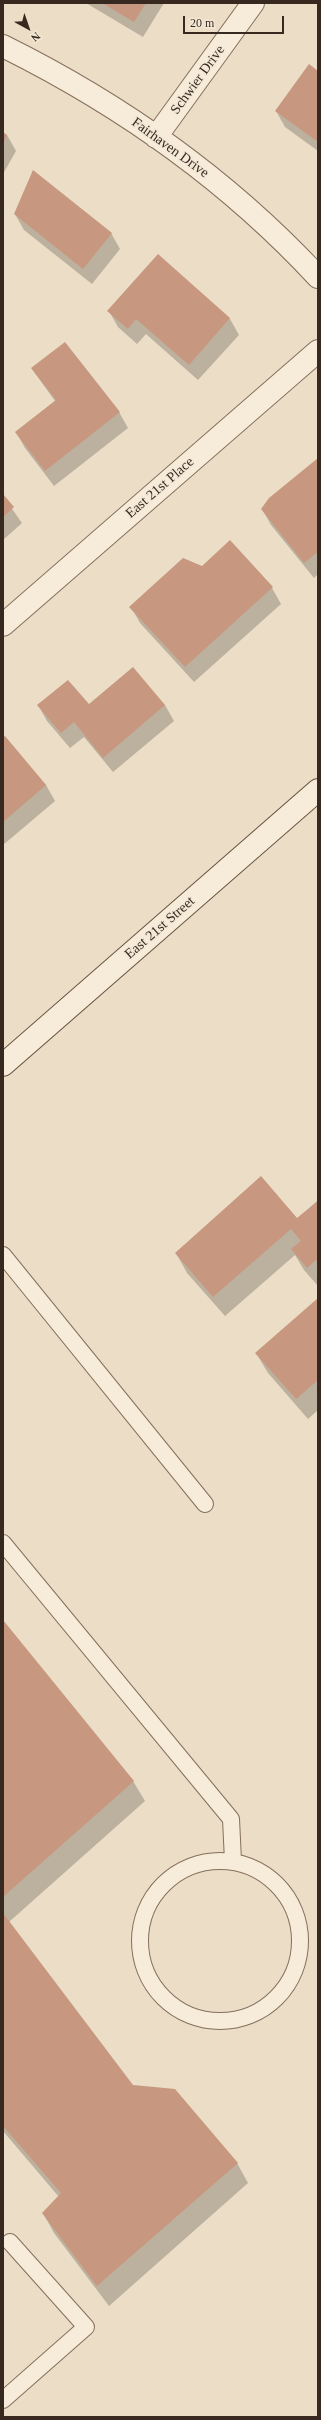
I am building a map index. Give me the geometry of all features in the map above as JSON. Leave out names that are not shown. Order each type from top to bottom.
[{"type":"street","name":"Schwier Drive","points":[[156,137],[253,3]]},
{"type":"street","name":"Fairhaven Drive","points":[[3,46],[79,87],[156,137],[248,209],[318,277]]},
{"type":"street","name":"East 21st Place","points":[[3,626],[318,351]]},
{"type":"street","name":"East 21st Street","points":[[3,1065],[318,790]]},
{"type":"lane","points":[[3,1255],[205,1504]]},
{"type":"lane","points":[[3,1542],[231,1819],[233,1861]]},
{"type":"lane","points":[[233,1861],[259,1870],[281,1888],[296,1912],[301,1940],[296,1967],[283,1992],[261,2011],[235,2021],[207,2022],[178,2010],[163,1999],[148,1978],[140,1954],[140,1929],[148,1905],[163,1884],[178,1873],[207,1862],[233,1861]]},
{"type":"lane","points":[[5,2399],[86,2327],[10,2242]]},
{"type":"building","points":[[102,3],[146,3],[134,22]]},
{"type":"building","points":[[309,64],[318,71],[318,142],[275,111]]},
{"type":"building","points":[[3,132],[7,135],[3,143]]},
{"type":"building","points":[[33,170],[112,233],[83,269],[14,214]]},
{"type":"building","points":[[158,254],[230,318],[189,365],[136,319],[128,329],[107,311]]},
{"type":"building","points":[[65,342],[120,412],[45,471],[15,432],[56,400],[31,368]]},
{"type":"building","points":[[318,458],[318,552],[304,563],[261,509],[269,498]]},
{"type":"building","points":[[3,494],[14,507],[3,517]]},
{"type":"building","points":[[230,540],[273,587],[185,667],[129,607],[183,558],[202,566]]},
{"type":"building","points":[[133,667],[165,705],[103,758],[74,722],[61,733],[37,705],[68,680],[89,704]]},
{"type":"building","points":[[5,736],[46,785],[3,822],[3,737]]},
{"type":"building","points":[[261,1176],[297,1218],[318,1201],[318,1263],[316,1260],[307,1268],[291,1249],[301,1241],[291,1229],[213,1297],[175,1253]]},
{"type":"building","points":[[318,1298],[318,1380],[296,1399],[255,1353]]},
{"type":"building","points":[[3,1620],[134,1781],[3,1897]]},
{"type":"building","points":[[3,1913],[133,2085],[175,2089],[238,2163],[97,2286],[42,2213],[61,2193],[3,2126]]}]
